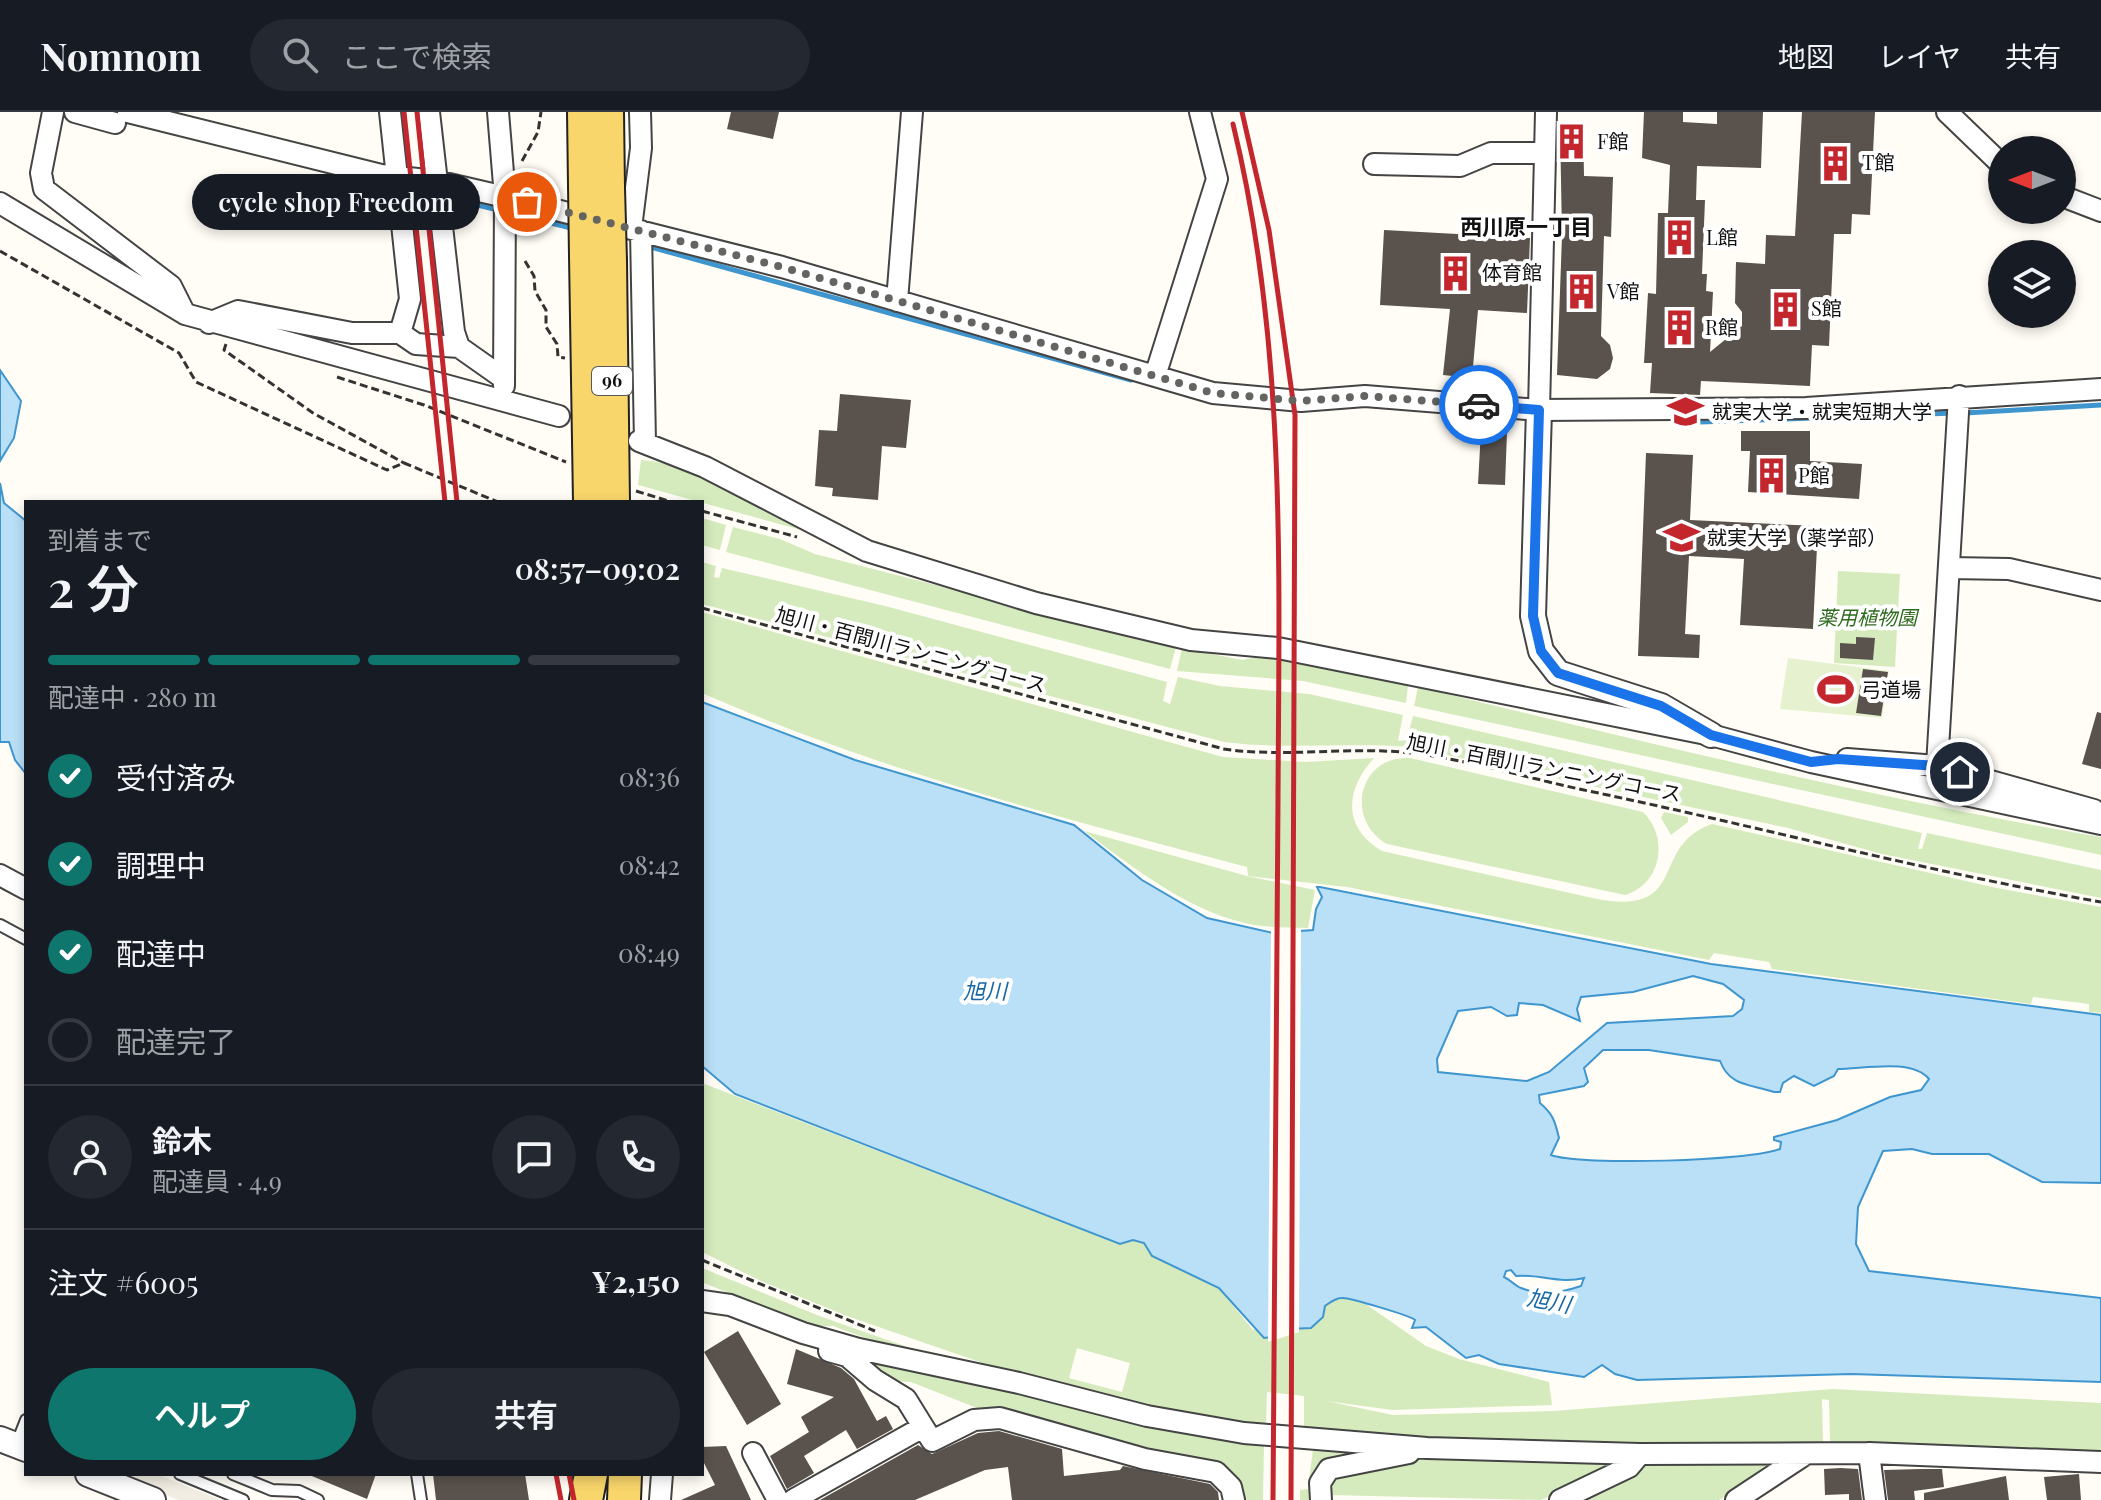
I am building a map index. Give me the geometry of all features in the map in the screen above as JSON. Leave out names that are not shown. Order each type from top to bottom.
[{"type":"main road","name":"96","points":[[584,112],[596,186],[605,498]]},
{"type":"main road","name":"96","points":[[596,186],[607,112]]},
{"type":"main road","points":[[586,1500],[591,1476]]},
{"type":"main road","points":[[624,1500],[625,1476]]},
{"type":"street","points":[[53,112],[41,173],[44,189],[171,286],[185,314]]},
{"type":"street","points":[[75,112],[122,118],[381,175],[397,183],[639,237],[897,301],[1213,393],[1301,401],[1365,396],[1539,410],[1959,408],[2101,389]]},
{"type":"street","points":[[390,112],[410,299],[400,333]]},
{"type":"street","points":[[429,112],[454,332],[459,347]]},
{"type":"street","points":[[498,112],[505,208],[503,378],[506,402]]},
{"type":"street","points":[[640,112],[642,442],[705,467],[867,551],[1036,603],[1191,640],[1287,650],[1711,735],[1811,762],[2101,824]]},
{"type":"street","points":[[897,301],[912,112]]},
{"type":"street","points":[[1155,376],[1217,179],[1200,112]]},
{"type":"street","points":[[1546,112],[1533,616],[1541,651],[1558,673],[1661,706],[1711,735]]},
{"type":"street","points":[[1947,112],[1988,152]]},
{"type":"street","points":[[1374,164],[1460,166],[1491,153],[1544,153]]},
{"type":"street","points":[[2076,201],[2101,211]]},
{"type":"street","points":[[0,203],[185,314],[559,416]]},
{"type":"street","points":[[209,323],[238,311],[352,333],[400,333],[416,344],[459,347],[503,378]]},
{"type":"street","points":[[1937,766],[1959,408]]},
{"type":"street","points":[[1950,568],[2009,569],[2101,590]]},
{"type":"street","points":[[1811,762],[1838,759],[1937,766],[2094,810],[2101,816]]},
{"type":"street","points":[[0,875],[24,888]]},
{"type":"street","points":[[704,1301],[730,1305],[798,1331],[1147,1416],[1244,1433],[1427,1448],[1640,1454],[1869,1453],[2101,1462]]},
{"type":"street","points":[[798,1331],[797,1343],[847,1356],[875,1380],[906,1399],[932,1441],[974,1420],[1000,1418],[1145,1459],[1216,1472],[1231,1487],[1234,1500]]},
{"type":"street","points":[[793,1500],[923,1427]]},
{"type":"street","points":[[1321,1500],[1320,1483],[1329,1469],[1427,1448]]},
{"type":"street","points":[[753,1453],[778,1500]]},
{"type":"street","points":[[1736,1500],[1806,1453]]},
{"type":"street","points":[[1869,1453],[1875,1500]]},
{"type":"street","points":[[1560,1500],[1629,1467],[1640,1454]]},
{"type":"street","points":[[93,1476],[153,1500]]},
{"type":"street","points":[[660,1500],[662,1476]]},
{"type":"lane","points":[[0,925],[24,938]]},
{"type":"lane","points":[[14,1444],[24,1424]]},
{"type":"lane","points":[[185,1476],[243,1500]]},
{"type":"lane","points":[[238,1476],[272,1490],[299,1491],[318,1500]]},
{"type":"lane","points":[[417,1476],[421,1500]]},
{"type":"path","points":[[523,158],[538,132],[541,112]]},
{"type":"path","points":[[0,251],[179,353],[196,382],[387,470],[404,463]]},
{"type":"path","points":[[523,257],[534,276],[535,291],[546,310],[546,327],[557,344]]},
{"type":"path","points":[[237,347],[226,343],[224,350],[313,413],[404,463],[493,500]]},
{"type":"path","points":[[336,377],[424,405],[573,465]]},
{"type":"path","points":[[605,498],[638,500]]},
{"type":"path","points":[[704,512],[803,539]]},
{"type":"path","name":"旭川・百間川ランニングコース","points":[[704,609],[1224,749],[1254,754],[1308,751],[1412,753],[1685,811],[1981,880],[2101,902]]},
{"type":"path","points":[[704,1261],[880,1333]]},
{"type":"green space","points":[[641,460],[687,469],[732,488],[816,534],[704,503],[704,500],[692,500],[638,485]]},
{"type":"green space","points":[[704,519],[726,525],[720,550],[704,546]]},
{"type":"green space","points":[[733,527],[780,539],[815,554],[1176,647],[1170,669],[726,552]]},
{"type":"green space","points":[[704,563],[716,566],[714,577],[719,578],[722,568],[885,606],[1167,682],[1163,701],[1170,704],[1178,677],[1220,686],[1309,694],[1403,715],[1398,741],[1407,740],[1413,716],[1922,833],[1918,849],[1922,849],[1927,833],[2101,870],[2101,898],[1882,854],[1788,828],[1409,747],[1224,742],[704,605]]},
{"type":"green space","name":"薬用植物園","points":[[1838,571],[1900,574],[1895,667],[1834,663]]},
{"type":"green space","points":[[704,613],[1223,757],[1306,762],[1374,758],[1357,783],[1352,808],[1360,831],[1382,851],[1597,899],[1626,902],[1646,898],[1658,889],[1680,847],[1693,834],[1712,824],[1997,888],[2101,907],[2101,1013],[2089,1012],[2089,1004],[2033,997],[2031,1004],[1772,969],[1769,962],[1714,953],[1709,960],[1347,887],[1248,876],[1247,867],[1039,811],[903,769],[768,721],[704,694]]},
{"type":"green space","points":[[1182,648],[1242,660],[1269,655],[1408,685],[1406,703],[1303,681],[1177,671]]},
{"type":"green space","name":"弓道場","points":[[1788,658],[1889,671],[1882,718],[1780,709]]},
{"type":"green space","points":[[1418,687],[1843,787],[2101,837],[2101,855],[1414,706]]},
{"type":"green space","points":[[1410,758],[1643,812],[1656,834],[1658,859],[1654,870],[1647,881],[1625,895],[1387,844],[1365,820],[1363,790],[1369,777],[1379,767],[1393,760]]},
{"type":"green space","points":[[1664,812],[1688,817],[1688,822],[1671,835],[1661,818]]},
{"type":"green space","points":[[1084,831],[1247,876],[1315,890],[1308,928],[1253,925],[1201,908],[1160,885]]},
{"type":"green space","points":[[704,1084],[1119,1244],[1133,1240],[1144,1243],[1219,1288],[1253,1330],[1325,1306],[1338,1297],[1357,1298],[1426,1346],[1459,1359],[1549,1382],[1552,1405],[1392,1410],[1326,1401],[1393,1415],[1554,1411],[1833,1389],[2101,1403],[2101,1452],[1830,1442],[1829,1400],[1822,1399],[1823,1442],[1494,1442],[1304,1429],[1304,1396],[1267,1392],[1266,1429],[1148,1410],[1020,1376],[847,1316],[761,1281],[704,1253]],"holes":[[[1077,1348],[1130,1363],[1122,1392],[1069,1378]]]},
{"type":"green space","points":[[704,1269],[822,1317],[933,1356],[882,1344],[833,1326],[808,1326],[704,1283]]},
{"type":"green space","points":[[852,1355],[1264,1443],[1263,1500],[1238,1500],[1233,1484],[987,1412],[911,1382],[888,1381]]},
{"type":"green space","points":[[1305,1448],[1406,1451],[1324,1465],[1316,1500],[1300,1500],[1300,1490],[1308,1489],[1313,1449]]},
{"type":"green space","points":[[1416,1455],[1621,1458],[1621,1465],[1541,1500],[1330,1495],[1326,1480]]},
{"type":"green space","points":[[1789,1459],[1719,1500],[1572,1500],[1654,1461]]},
{"type":"shaded area","points":[[123,1476],[161,1476],[221,1500],[178,1500]]},
{"type":"water","points":[[0,370],[21,401],[14,438],[0,461]]},
{"type":"water","points":[[0,483],[4,503],[24,519],[24,771],[15,760],[9,742],[0,742]]},
{"type":"water","name":"旭川","points":[[704,703],[855,760],[1074,825],[1142,880],[1207,918],[1273,933],[1313,930],[1316,909],[1322,897],[1317,887],[1320,887],[1711,964],[2101,1015],[2101,1183],[2042,1182],[1989,1154],[1932,1154],[1912,1149],[1883,1151],[1858,1207],[1856,1244],[1869,1271],[2101,1298],[2101,1382],[1851,1374],[1637,1380],[1615,1374],[1602,1365],[1584,1377],[1499,1364],[1479,1355],[1466,1358],[1426,1327],[1412,1328],[1415,1320],[1411,1318],[1342,1298],[1325,1306],[1323,1317],[1311,1328],[1288,1329],[1280,1336],[1264,1338],[1219,1288],[1152,1256],[1144,1243],[1133,1240],[1120,1244],[735,1094],[704,1068]],"holes":[[[1693,976],[1723,984],[1744,1000],[1742,1009],[1733,1016],[1607,1023],[1549,1072],[1527,1081],[1438,1072],[1437,1059],[1458,1011],[1491,1007],[1507,1016],[1517,1015],[1519,1003],[1543,1005],[1580,1021],[1577,1009],[1581,997],[1633,992]],[[1603,1050],[1649,1050],[1720,1061],[1735,1080],[1774,1092],[1780,1092],[1783,1083],[1794,1076],[1814,1086],[1834,1076],[1838,1069],[1899,1067],[1911,1069],[1929,1079],[1921,1090],[1890,1097],[1837,1120],[1774,1137],[1774,1140],[1781,1142],[1780,1149],[1763,1153],[1629,1161],[1551,1155],[1559,1138],[1553,1118],[1540,1103],[1539,1095],[1584,1086],[1588,1082],[1584,1068]],[[1511,1270],[1516,1276],[1567,1280],[1584,1278],[1581,1286],[1544,1293],[1519,1287],[1504,1277],[1506,1271]]]},
{"type":"pier","points":[[1271,928],[1301,928],[1299,1332],[1268,1342]]},
{"type":"building","points":[[731,112],[779,112],[773,139],[727,129]]},
{"type":"building","points":[[1644,112],[1683,112],[1683,122],[1717,124],[1717,112],[1763,112],[1761,168],[1697,166],[1696,200],[1705,200],[1702,274],[1707,274],[1706,291],[1713,292],[1710,352],[1742,326],[1742,312],[1735,303],[1736,262],[1765,264],[1766,235],[1795,236],[1802,112],[1875,112],[1870,215],[1852,214],[1851,234],[1834,234],[1829,346],[1812,345],[1810,386],[1701,381],[1700,395],[1650,393],[1652,363],[1644,363],[1648,293],[1656,294],[1658,213],[1668,213],[1670,165],[1642,158]]},
{"type":"building","points":[[1560,124],[1583,124],[1584,176],[1613,177],[1611,237],[1604,236],[1601,336],[1610,345],[1613,358],[1610,369],[1597,379],[1557,375],[1562,236]]},
{"type":"building","name":"体育館","points":[[1384,230],[1530,238],[1527,313],[1478,310],[1472,378],[1443,375],[1450,309],[1380,305]]},
{"type":"building","points":[[840,394],[911,400],[906,448],[882,446],[878,500],[832,496],[833,488],[815,486],[819,430],[837,431]]},
{"type":"building","points":[[1481,430],[1507,432],[1505,485],[1478,484]]},
{"type":"building","points":[[1741,431],[1810,431],[1810,461],[1862,464],[1859,499],[1748,492],[1750,451],[1741,451]]},
{"type":"building","points":[[1646,453],[1693,455],[1690,520],[1818,526],[1813,629],[1740,625],[1744,559],[1689,556],[1685,634],[1700,635],[1699,658],[1638,656]]},
{"type":"building","points":[[1856,637],[1875,638],[1873,660],[1840,658],[1840,643],[1856,644]]},
{"type":"building","points":[[1863,669],[1888,672],[1881,716],[1856,713]]},
{"type":"building","points":[[2097,712],[2101,713],[2101,769],[2082,764]]},
{"type":"building","points":[[738,1331],[781,1404],[747,1425],[704,1352]]},
{"type":"building","points":[[796,1349],[841,1368],[854,1379],[877,1421],[886,1416],[893,1429],[857,1449],[846,1430],[804,1456],[814,1473],[787,1489],[770,1456],[809,1432],[801,1417],[834,1397],[787,1384]]},
{"type":"building","points":[[999,1431],[1062,1449],[1064,1476],[1120,1470],[1123,1466],[1210,1484],[1218,1492],[1219,1500],[1012,1500],[1008,1467],[985,1470],[915,1500],[820,1500],[918,1445],[932,1454],[978,1433]]},
{"type":"building","points":[[726,1446],[751,1500],[681,1500],[715,1485],[704,1463],[704,1447]]},
{"type":"building","points":[[1824,1469],[1858,1469],[1862,1500],[1849,1500],[1849,1494],[1825,1495]]},
{"type":"building","points":[[1942,1469],[1944,1487],[1914,1491],[1915,1500],[1888,1500],[1884,1470]]},
{"type":"building","points":[[2079,1474],[2081,1500],[2047,1500],[2044,1477]]},
{"type":"building","points":[[312,1476],[375,1476],[367,1499]]},
{"type":"building","points":[[433,1476],[525,1476],[529,1500],[436,1500]]},
{"type":"building","points":[[2006,1476],[2009,1500],[1924,1500],[1924,1493]]},
{"type":"waterway","points":[[402,187],[431,194]]},
{"type":"waterway","points":[[445,197],[502,211]]},
{"type":"waterway","points":[[511,213],[575,229]]},
{"type":"waterway","points":[[647,246],[1131,380]]},
{"type":"waterway","points":[[1965,413],[2101,405]]},
{"type":"waterway","points":[[1700,422],[1955,413]]},
{"type":"railway","points":[[404,112],[445,500]]},
{"type":"railway","points":[[417,112],[457,500]]},
{"type":"railway","points":[[1242,112],[1269,230],[1295,415],[1291,1500]]},
{"type":"railway","points":[[1233,124],[1263,291],[1276,460],[1279,630],[1273,1500]]},
{"type":"railway","points":[[556,1476],[561,1500]]},
{"type":"railway","points":[[569,1476],[574,1500]]},
{"type":"way so far","points":[[527,202],[782,267],[1213,393],[1301,401],[1365,396],[1479,405]]},
{"type":"place","name":"F館","points":[[1571,142]]},
{"type":"place","name":"T館","points":[[1836,163]]},
{"type":"place","name":"cycle shop Freedom","points":[[527,202]]},
{"type":"place","name":"L館","points":[[1680,238]]},
{"type":"place","name":"体育館","points":[[1456,273]]},
{"type":"place","name":"V館","points":[[1581,292]]},
{"type":"place","name":"S館","points":[[1785,309]]},
{"type":"place","name":"R館","points":[[1679,328]]},
{"type":"place","name":"就実大学・就実短期大学","points":[[1686,412]]},
{"type":"place","name":"P館","points":[[1772,476]]},
{"type":"place","name":"就実大学（薬学部）","points":[[1681,538]]},
{"type":"place","name":"弓道場","points":[[1835,690]]},
{"type":"district","name":"西川原一丁目","points":[[1526,227]]},
{"type":"route","points":[[1479,405],[1539,410],[1533,616],[1541,651],[1558,673],[1661,706],[1711,735],[1811,762],[1838,759],[1937,766],[1960,772]]}]
